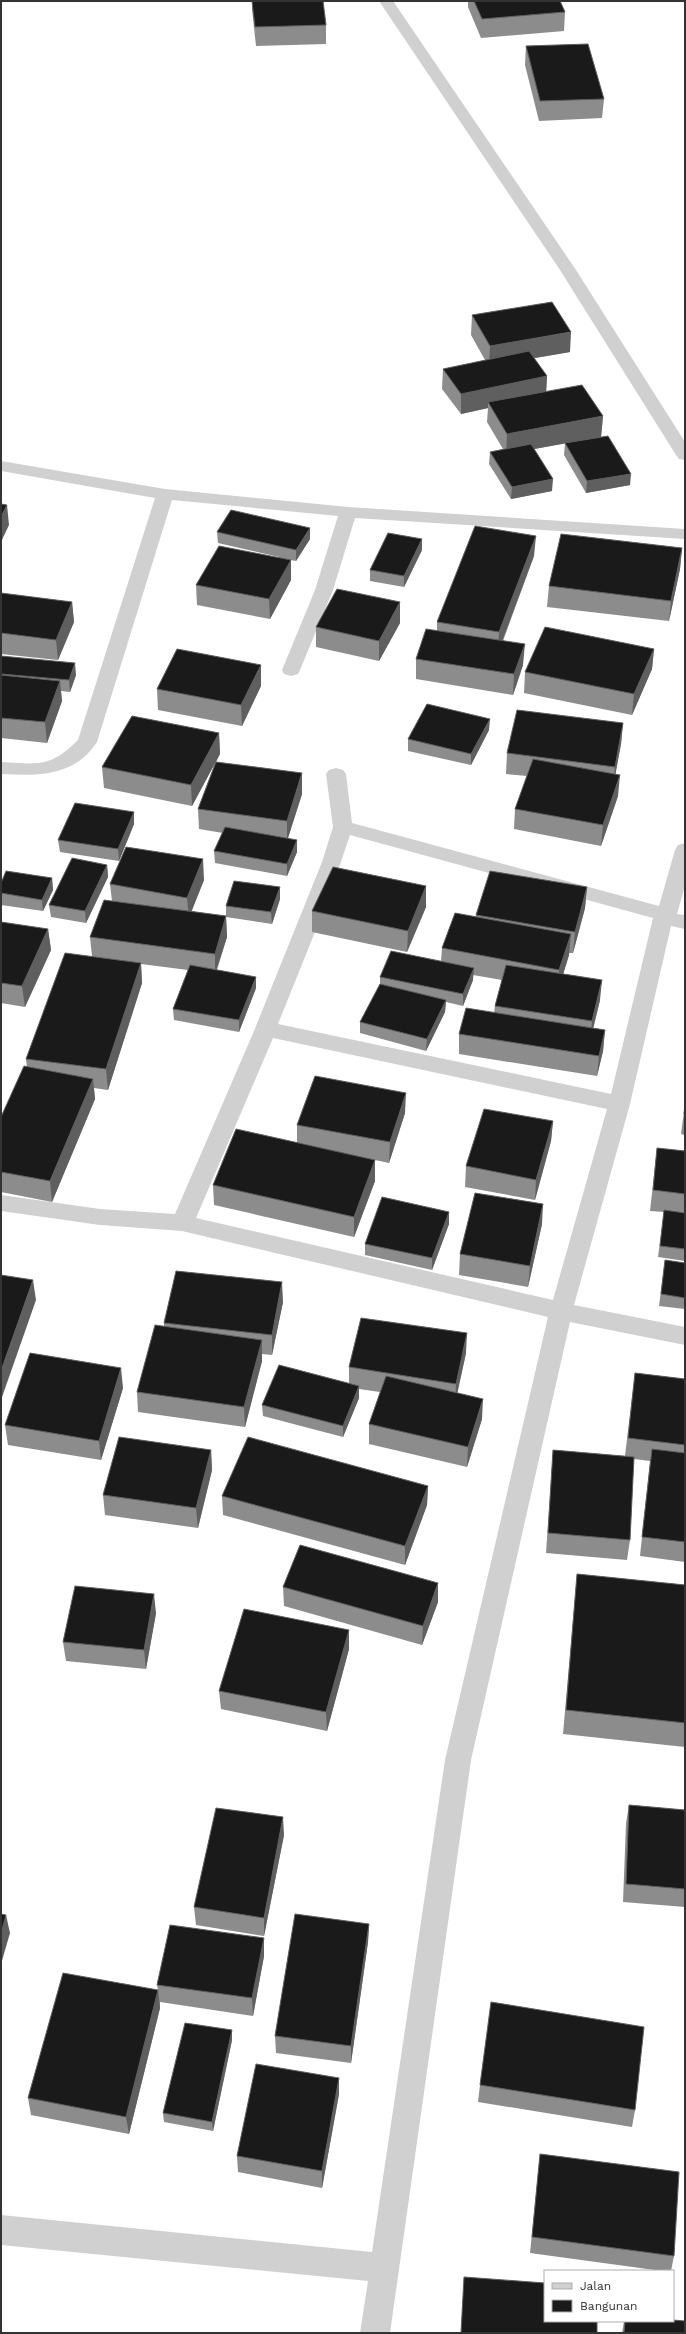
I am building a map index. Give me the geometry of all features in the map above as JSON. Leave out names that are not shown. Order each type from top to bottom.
[{"type":"street","points":[[386,1],[568,270],[685,455]]},
{"type":"street","points":[[1,466],[165,494],[348,512],[685,534]]},
{"type":"street","points":[[1,768],[41,770],[59,766],[71,759],[87,742],[165,494]]},
{"type":"street","points":[[290,670],[324,590],[348,512]]},
{"type":"street","points":[[182,1224],[234,1106],[334,860],[343,827],[336,774]]},
{"type":"street","points":[[343,827],[672,919]]},
{"type":"street","points":[[375,2333],[458,1760],[561,1311],[672,919],[685,850]]},
{"type":"street","points":[[266,1029],[619,1104]]},
{"type":"street","points":[[1,1203],[100,1217],[182,1224],[561,1311],[685,1336]]},
{"type":"street","points":[[1,2230],[385,2268]]},
{"type":"building","points":[[252,1],[323,1],[326,25],[255,27]]},
{"type":"building","points":[[474,1],[560,1],[565,12],[482,19]]},
{"type":"building","points":[[588,44],[604,99],[540,101],[526,46]]},
{"type":"building","points":[[552,302],[571,332],[490,346],[472,315]]},
{"type":"building","points":[[529,351],[547,376],[461,394],[443,369]]},
{"type":"building","points":[[582,385],[603,416],[507,434],[488,402]]},
{"type":"building","points":[[608,436],[631,474],[587,481],[565,443]]},
{"type":"building","points":[[531,444],[553,479],[512,487],[490,452]]},
{"type":"building","points":[[1,504],[7,505],[1,517]]},
{"type":"building","points":[[231,510],[310,528],[296,550],[217,532]]},
{"type":"building","points":[[475,526],[536,536],[499,632],[437,622]]},
{"type":"building","points":[[388,533],[422,539],[404,576],[370,570]]},
{"type":"building","points":[[561,534],[682,548],[671,601],[549,586]]},
{"type":"building","points":[[219,546],[291,560],[269,599],[196,585]]},
{"type":"building","points":[[337,589],[400,602],[379,641],[316,627]]},
{"type":"building","points":[[1,593],[72,602],[56,640],[1,633]]},
{"type":"building","points":[[545,627],[654,649],[634,694],[525,672]]},
{"type":"building","points":[[426,629],[525,644],[514,674],[416,659]]},
{"type":"building","points":[[177,649],[261,665],[241,705],[157,689]]},
{"type":"building","points":[[1,656],[75,663],[69,680],[1,674]]},
{"type":"building","points":[[1,675],[60,681],[45,722],[1,718]]},
{"type":"building","points":[[427,704],[490,719],[471,754],[408,739]]},
{"type":"building","points":[[517,710],[623,723],[615,767],[507,753]]},
{"type":"building","points":[[132,716],[219,733],[191,785],[102,767]]},
{"type":"building","points":[[533,759],[620,775],[603,825],[515,809]]},
{"type":"building","points":[[216,762],[302,773],[287,821],[198,809]]},
{"type":"building","points":[[75,803],[134,812],[118,849],[58,840]]},
{"type":"building","points":[[225,827],[297,840],[287,864],[214,851]]},
{"type":"building","points":[[126,847],[203,859],[187,898],[110,884]]},
{"type":"building","points":[[72,858],[107,865],[85,911],[49,905]]},
{"type":"building","points":[[333,867],[426,886],[408,931],[312,911]]},
{"type":"building","points":[[6,871],[52,878],[42,900],[1,893],[1,883]]},
{"type":"building","points":[[490,871],[587,887],[575,932],[476,915]]},
{"type":"building","points":[[234,881],[280,887],[271,912],[226,906]]},
{"type":"building","points":[[104,900],[226,916],[215,954],[90,937]]},
{"type":"building","points":[[455,913],[571,934],[559,970],[442,948]]},
{"type":"building","points":[[1,922],[48,929],[22,986],[1,983]]},
{"type":"building","points":[[391,951],[474,968],[463,994],[380,977]]},
{"type":"building","points":[[65,953],[141,963],[106,1069],[26,1059]]},
{"type":"building","points":[[190,965],[256,977],[239,1020],[173,1009]]},
{"type":"building","points":[[506,965],[602,980],[592,1021],[495,1006]]},
{"type":"building","points":[[380,984],[446,1000],[427,1039],[360,1022]]},
{"type":"building","points":[[466,1008],[605,1030],[599,1056],[459,1034]]},
{"type":"building","points":[[24,1066],[93,1079],[50,1181],[1,1172],[1,1117]]},
{"type":"building","points":[[315,1076],[406,1093],[390,1142],[297,1125]]},
{"type":"building","points":[[484,1109],[553,1121],[536,1180],[466,1166]]},
{"type":"building","points":[[236,1129],[375,1160],[354,1217],[213,1185]]},
{"type":"building","points":[[657,1148],[685,1151],[685,1194],[653,1190]]},
{"type":"building","points":[[475,1193],[543,1204],[530,1266],[460,1254]]},
{"type":"building","points":[[382,1197],[449,1212],[432,1258],[365,1244]]},
{"type":"building","points":[[664,1210],[685,1213],[685,1249],[660,1246]]},
{"type":"building","points":[[665,1260],[685,1263],[685,1298],[661,1294]]},
{"type":"building","points":[[176,1271],[282,1282],[272,1335],[164,1323]]},
{"type":"building","points":[[1,1275],[33,1280],[1,1371]]},
{"type":"building","points":[[361,1318],[467,1333],[456,1384],[349,1367]]},
{"type":"building","points":[[155,1325],[262,1340],[244,1407],[137,1392]]},
{"type":"building","points":[[30,1353],[121,1368],[99,1441],[5,1425]]},
{"type":"building","points":[[279,1365],[359,1386],[343,1426],[262,1405]]},
{"type":"building","points":[[635,1373],[685,1379],[685,1445],[628,1438]]},
{"type":"building","points":[[386,1376],[483,1399],[468,1447],[369,1424]]},
{"type":"building","points":[[119,1437],[211,1450],[196,1508],[103,1495]]},
{"type":"building","points":[[248,1437],[428,1486],[405,1546],[222,1496]]},
{"type":"building","points":[[652,1449],[685,1453],[685,1542],[642,1537]]},
{"type":"building","points":[[553,1450],[634,1457],[630,1540],[548,1533]]},
{"type":"building","points":[[300,1545],[438,1583],[423,1626],[283,1587]]},
{"type":"building","points":[[577,1574],[685,1585],[685,1723],[566,1710]]},
{"type":"building","points":[[75,1586],[154,1594],[144,1650],[63,1642]]},
{"type":"building","points":[[244,1609],[349,1630],[326,1712],[219,1691]]},
{"type":"building","points":[[629,1805],[685,1810],[685,1889],[626,1884]]},
{"type":"building","points":[[216,1808],[283,1817],[264,1918],[194,1907]]},
{"type":"building","points":[[1,1914],[6,1915],[1,1934]]},
{"type":"building","points":[[295,1914],[369,1924],[351,2046],[275,2036]]},
{"type":"building","points":[[170,1925],[264,1938],[252,1998],[157,1985]]},
{"type":"building","points":[[63,1973],[158,1990],[126,2117],[28,2098]]},
{"type":"building","points":[[491,2002],[644,2027],[635,2110],[480,2085]]},
{"type":"building","points":[[185,2023],[232,2030],[212,2122],[163,2113]]},
{"type":"building","points":[[256,2064],[339,2078],[322,2171],[237,2156]]},
{"type":"building","points":[[540,2154],[679,2172],[674,2256],[532,2237]]},
{"type":"building","points":[[464,2277],[544,2283],[544,2322],[597,2322],[597,2333],[461,2333]]},
{"type":"building","points":[[685,2321],[685,2333],[624,2333],[625,2322]]}]
